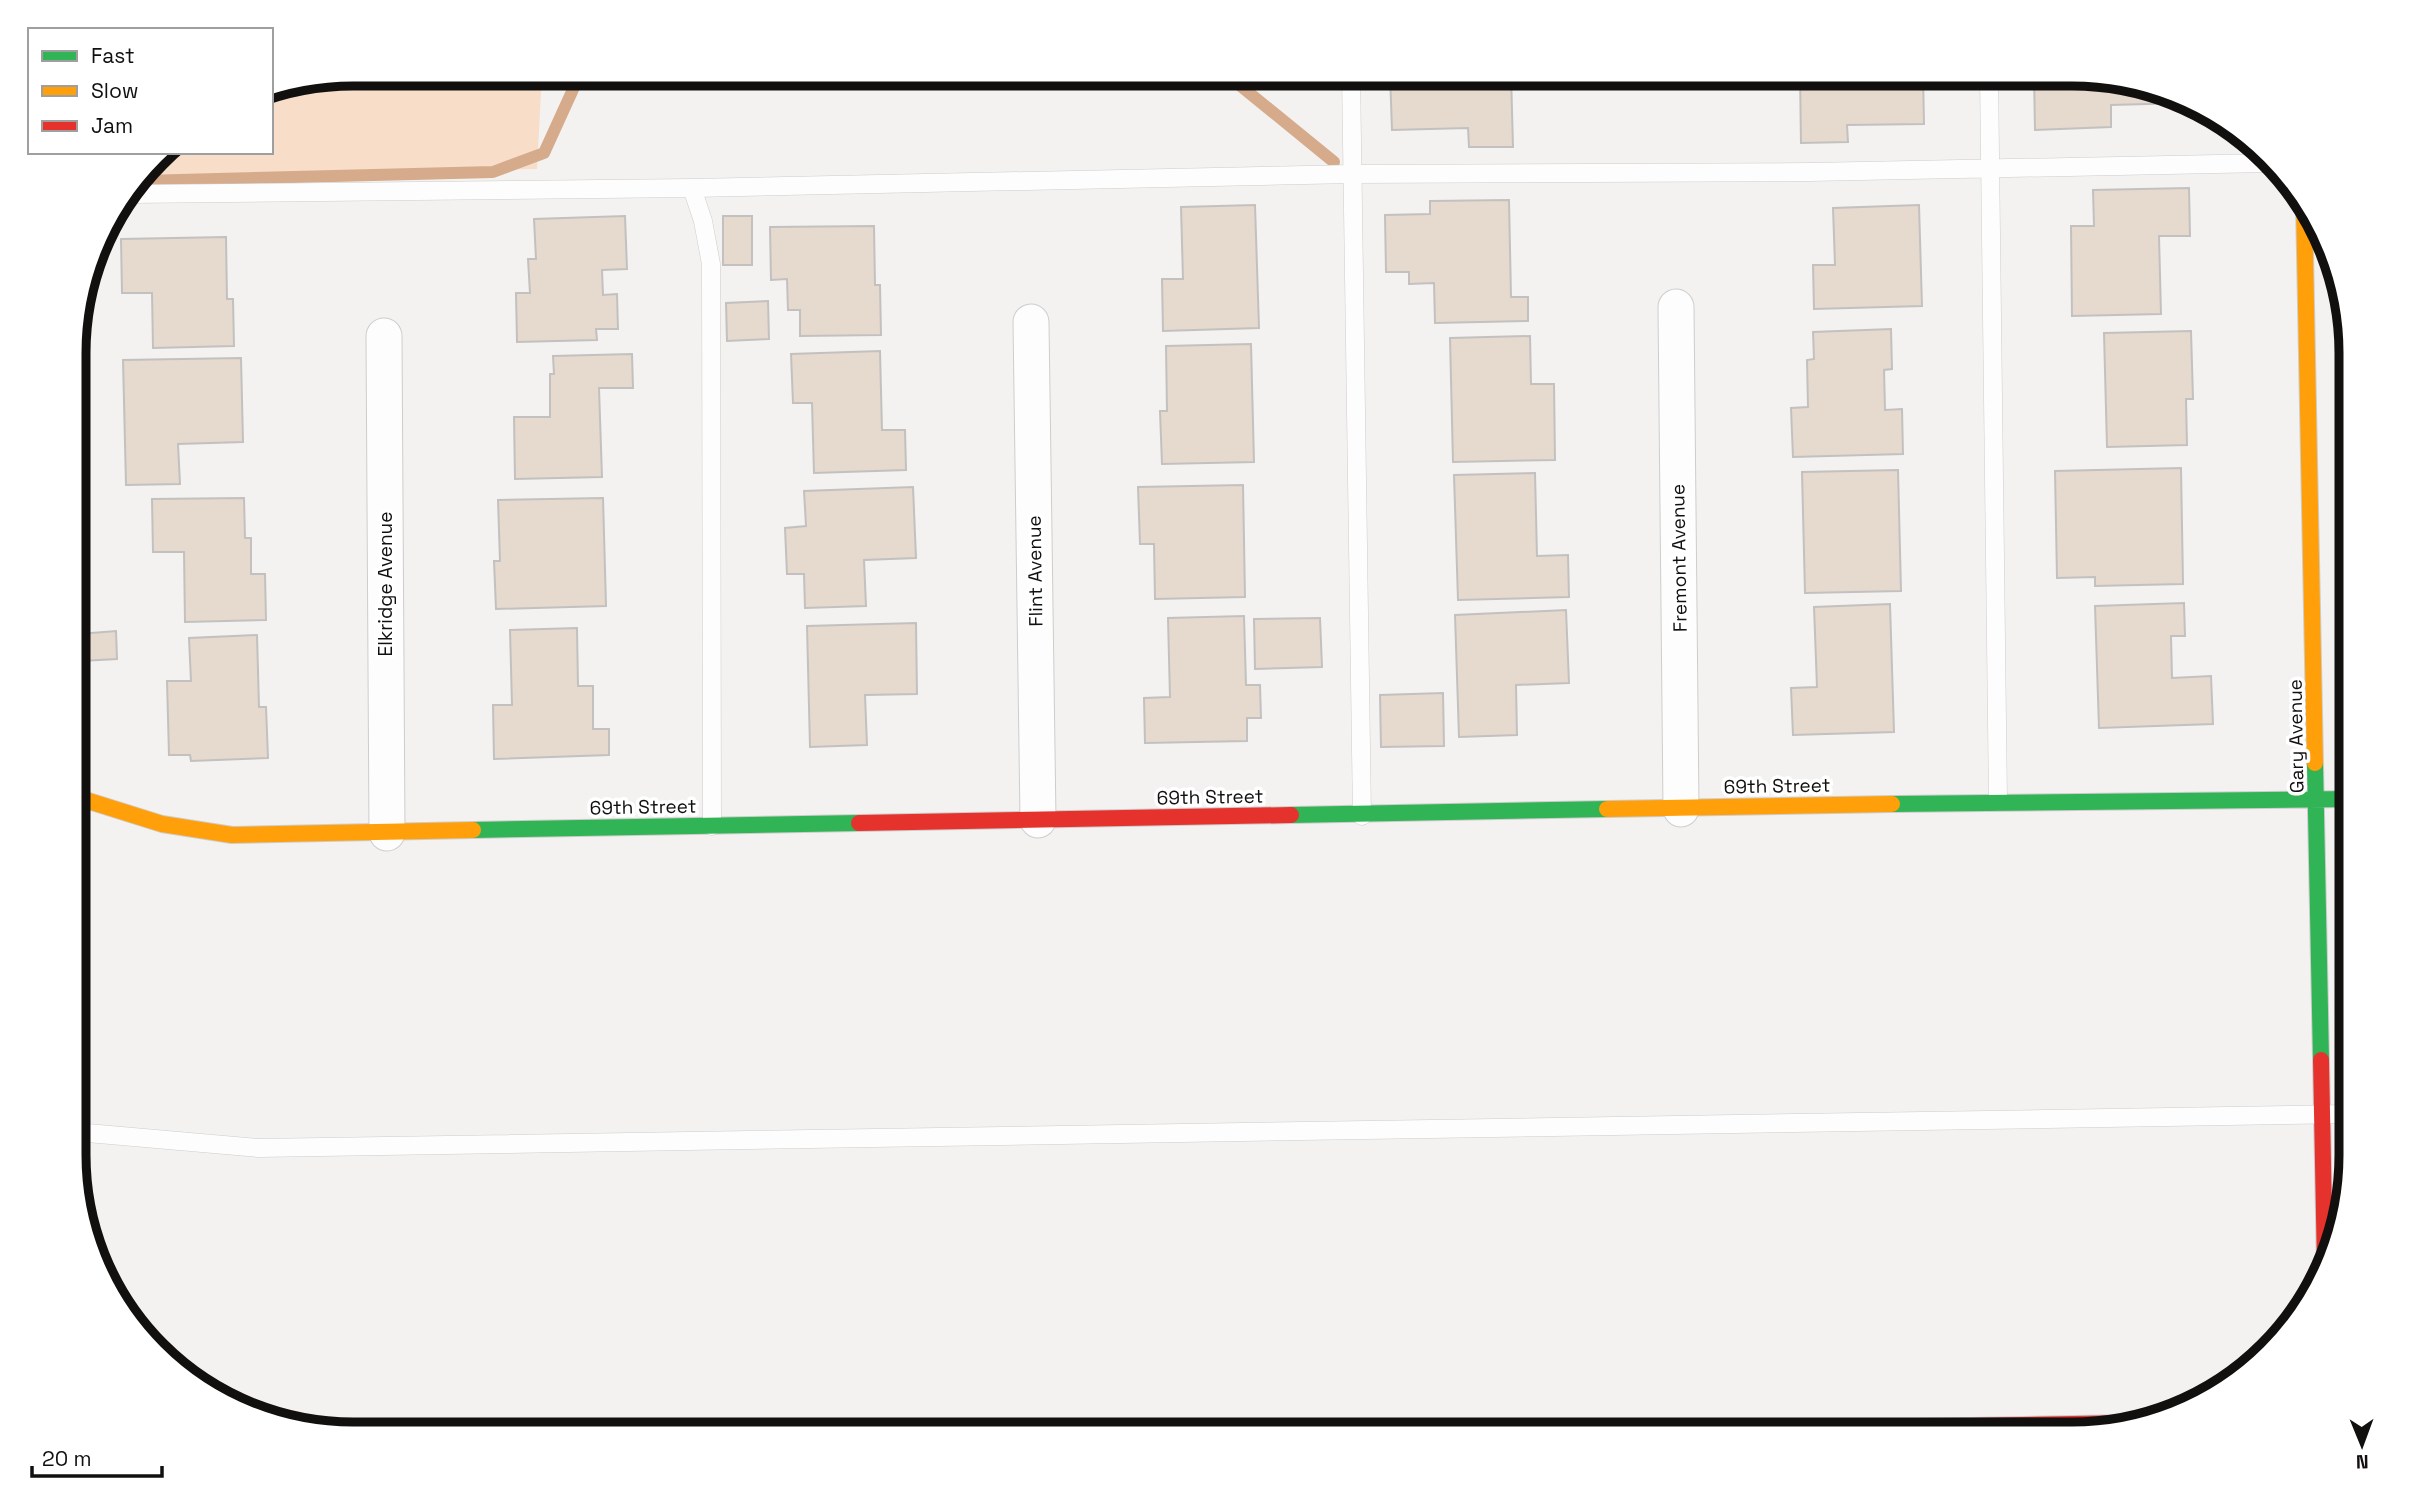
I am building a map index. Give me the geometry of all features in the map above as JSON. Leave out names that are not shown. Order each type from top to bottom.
[{"type":"street","name":"Gary Avenue","points":[[2304,222],[2325,1242]]},
{"type":"street","name":"Fremont Avenue","points":[[1676,307],[1681,809]]},
{"type":"street","name":"Flint Avenue","points":[[1031,322],[1038,820]]},
{"type":"street","name":"Elkridge Avenue","points":[[384,336],[387,833]]},
{"type":"street","name":"69th Street","points":[[86,800],[162,824],[232,835],[1362,816],[1998,802],[2339,799]]},
{"type":"lane","points":[[1350,86],[1362,816]]},
{"type":"lane","points":[[1989,86],[1998,802]]},
{"type":"lane","points":[[138,194],[692,188],[1353,174],[1810,172],[1991,166],[2260,163]]},
{"type":"lane","points":[[692,188],[703,221],[710,264],[712,826]]},
{"type":"lane","points":[[86,1133],[258,1148],[2339,1114]]},
{"type":"shaded area","points":[[336,86],[541,86],[537,169],[154,175],[175,154],[273,154],[273,98]]},
{"type":"building","points":[[1390,86],[1511,86],[1513,147],[1469,147],[1468,128],[1392,130]]},
{"type":"building","points":[[1800,86],[1923,86],[1924,124],[1847,125],[1848,142],[1801,143]]},
{"type":"building","points":[[2034,86],[2107,88],[2167,103],[2111,105],[2111,127],[2035,130]]},
{"type":"building","points":[[2189,188],[2190,236],[2159,236],[2161,314],[2072,316],[2071,226],[2094,226],[2093,190]]},
{"type":"building","points":[[1509,200],[1511,297],[1528,297],[1528,321],[1435,323],[1434,283],[1409,284],[1409,272],[1386,272],[1385,215],[1430,214],[1430,201]]},
{"type":"building","points":[[1255,205],[1259,328],[1163,331],[1162,279],[1183,279],[1181,207]]},
{"type":"building","points":[[1919,205],[1922,306],[1814,309],[1813,265],[1835,265],[1833,208]]},
{"type":"building","points":[[625,216],[627,269],[602,270],[603,295],[617,294],[618,329],[596,329],[597,340],[517,342],[516,293],[530,293],[528,259],[536,259],[534,219]]},
{"type":"building","points":[[723,216],[752,216],[752,265],[723,265]]},
{"type":"building","points":[[874,226],[875,285],[880,285],[881,335],[800,336],[800,310],[788,310],[787,279],[771,280],[770,227]]},
{"type":"building","points":[[226,237],[227,299],[233,299],[234,346],[153,348],[152,293],[122,293],[121,239]]},
{"type":"building","points":[[768,301],[769,339],[727,341],[726,303]]},
{"type":"building","points":[[1891,329],[1892,369],[1884,370],[1885,410],[1902,409],[1903,454],[1793,457],[1791,408],[1808,407],[1807,360],[1814,359],[1813,332]]},
{"type":"building","points":[[2191,331],[2193,399],[2186,399],[2187,445],[2107,447],[2104,333]]},
{"type":"building","points":[[1530,336],[1531,384],[1554,384],[1555,460],[1453,462],[1450,338]]},
{"type":"building","points":[[1251,344],[1254,462],[1162,464],[1160,411],[1167,411],[1166,346]]},
{"type":"building","points":[[880,351],[882,430],[905,430],[906,470],[814,473],[812,403],[793,403],[791,354]]},
{"type":"building","points":[[632,354],[633,388],[599,388],[602,477],[515,479],[514,417],[550,417],[550,374],[554,374],[553,356]]},
{"type":"building","points":[[241,358],[243,442],[178,444],[180,484],[126,485],[123,360]]},
{"type":"building","points":[[2181,468],[2183,584],[2095,586],[2095,577],[2057,578],[2055,471]]},
{"type":"building","points":[[1898,470],[1901,591],[1805,593],[1802,472]]},
{"type":"building","points":[[1535,473],[1537,556],[1568,555],[1569,597],[1458,600],[1454,475]]},
{"type":"building","points":[[1243,485],[1245,597],[1155,599],[1154,544],[1140,544],[1138,487]]},
{"type":"building","points":[[913,487],[916,558],[864,560],[866,606],[805,608],[804,574],[787,574],[785,528],[806,526],[804,491]]},
{"type":"building","points":[[244,498],[245,538],[251,538],[251,574],[265,574],[266,620],[185,622],[184,552],[153,552],[152,499]]},
{"type":"building","points":[[603,498],[606,606],[496,609],[494,561],[500,561],[498,500]]},
{"type":"building","points":[[2184,603],[2185,636],[2171,636],[2172,678],[2211,676],[2213,724],[2099,728],[2095,606]]},
{"type":"building","points":[[1890,604],[1894,732],[1793,735],[1791,688],[1817,687],[1814,607]]},
{"type":"building","points":[[1566,610],[1569,683],[1516,685],[1517,735],[1459,737],[1455,615]]},
{"type":"building","points":[[1244,616],[1246,685],[1260,685],[1261,718],[1247,718],[1247,741],[1145,743],[1144,698],[1170,697],[1168,618]]},
{"type":"building","points":[[1320,618],[1322,667],[1255,669],[1254,619]]},
{"type":"building","points":[[916,623],[917,694],[865,695],[867,745],[810,747],[807,626]]},
{"type":"building","points":[[577,628],[578,686],[593,686],[593,729],[609,729],[609,755],[494,759],[493,705],[512,705],[510,630]]},
{"type":"building","points":[[116,631],[117,659],[86,661],[86,633]]},
{"type":"building","points":[[257,635],[259,707],[266,707],[268,758],[191,761],[190,755],[169,755],[167,681],[191,681],[189,638]]},
{"type":"building","points":[[1443,693],[1444,746],[1381,747],[1380,695]]},
{"type":"waterway","points":[[149,181],[493,172],[544,153],[575,86]]},
{"type":"waterway","points":[[1241,86],[1334,162]]},
{"type":"traffic: fast","points":[[2315,763],[2321,1060]]},
{"type":"traffic: fast","points":[[1892,804],[2339,799]]},
{"type":"traffic: fast","points":[[1291,815],[1607,809]]},
{"type":"traffic: fast","points":[[473,830],[859,823]]},
{"type":"traffic: slow","points":[[2304,221],[2315,763]]},
{"type":"traffic: slow","points":[[86,800],[162,824],[232,835],[473,830]]},
{"type":"traffic: slow","points":[[1607,809],[1892,804]]},
{"type":"traffic: jam","points":[[859,823],[1291,815]]},
{"type":"traffic: jam","points":[[2321,1060],[2325,1242]]}]
